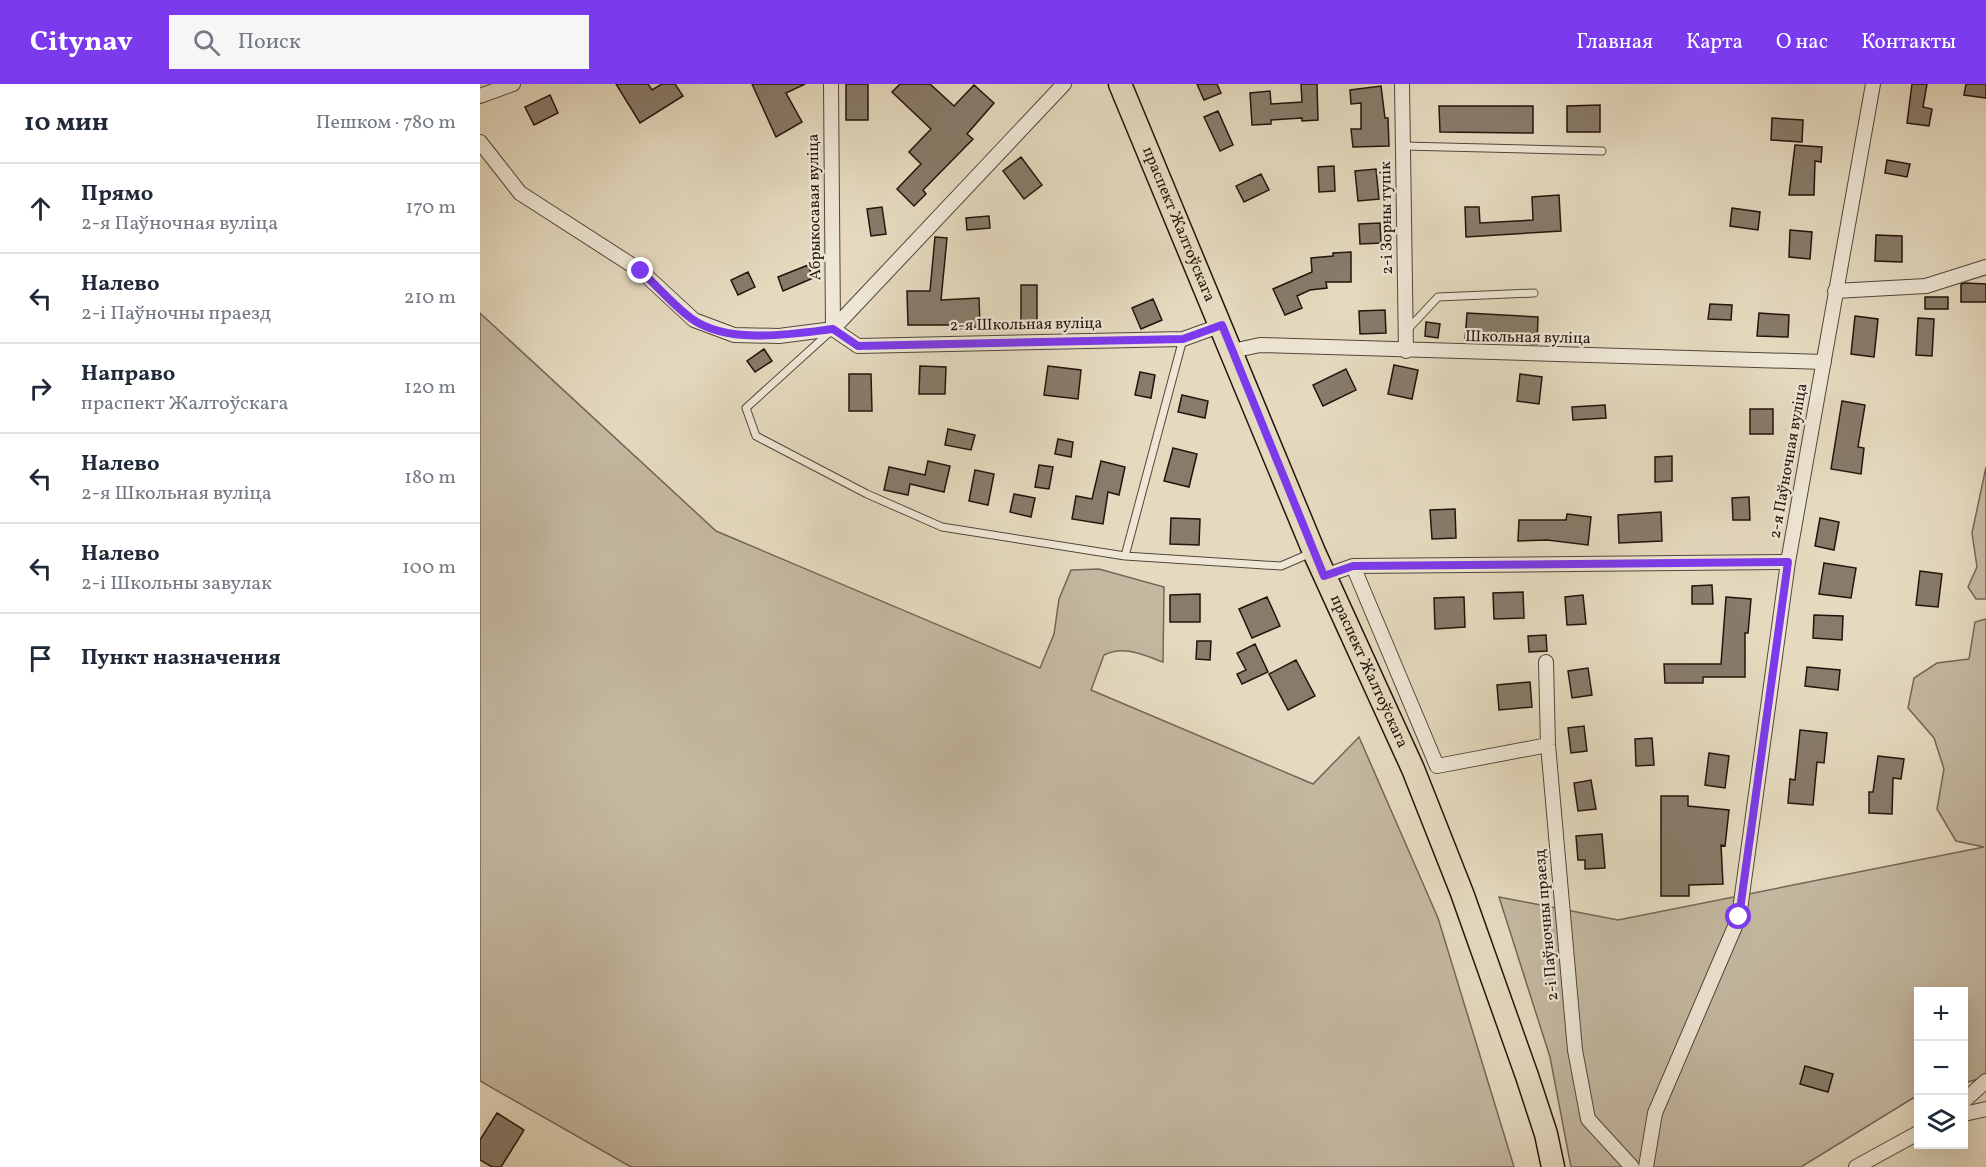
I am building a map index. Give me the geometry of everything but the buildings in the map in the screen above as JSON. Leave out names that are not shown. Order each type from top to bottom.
[{"type":"main road","name":"праспект Жалтоўскага","points":[[1120,84],[1222,325],[1324,576],[1413,769],[1462,893],[1527,1076],[1546,1134],[1553,1167]]},
{"type":"street","points":[[480,96],[513,84]]},
{"type":"street","name":"Абрыкосавая вуліца","points":[[831,84],[833,329]]},
{"type":"street","points":[[480,142],[520,193],[641,271],[693,320],[734,335],[779,336],[833,329],[1064,84]]},
{"type":"street","name":"2-і Зорны тупік","points":[[1402,84],[1406,351]]},
{"type":"street","name":"2-я Паўночная вуліца","points":[[1646,1167],[1655,1113],[1739,917],[1788,562],[1873,84]]},
{"type":"street","points":[[1835,291],[1926,286],[1986,267]]},
{"type":"street","name":"2-я Школьная вуліца","points":[[833,329],[858,346],[1183,339],[1222,325]]},
{"type":"street","name":"Школьная вуліца","points":[[1232,351],[1260,345],[1824,362]]},
{"type":"street","points":[[1324,576],[1353,566],[1788,562]]},
{"type":"street","points":[[1353,566],[1437,766],[1548,745]]},
{"type":"street","name":"2-і Паўночны праезд","points":[[1546,662],[1548,745],[1575,1050],[1588,1119],[1632,1167]]},
{"type":"street","points":[[1968,1097],[1986,1081]]},
{"type":"street","points":[[1968,1113],[1986,1109]]},
{"type":"street","points":[[1856,1167],[1914,1135]]},
{"type":"lane","points":[[1402,146],[1602,151]]},
{"type":"lane","points":[[1406,332],[1438,297],[1534,293]]},
{"type":"lane","points":[[833,329],[746,408],[756,436],[867,494],[942,527],[1125,556],[1281,566],[1314,552]]},
{"type":"lane","points":[[1125,556],[1183,339]]},
{"type":"shaded area","points":[[480,313],[716,531],[1040,668],[1054,634],[1059,599],[1071,570],[1099,569],[1164,587],[1163,662],[1127,651],[1104,655],[1091,690],[1313,784],[1359,737],[1438,918],[1514,1167],[631,1167],[480,1081]]},
{"type":"shaded area","points":[[1986,467],[1986,599],[1976,599],[1968,587],[1977,567],[1972,533]]},
{"type":"shaded area","points":[[1986,619],[1986,1077],[1968,1082],[1968,987],[1914,987],[1914,1097],[1801,1167],[1571,1167],[1550,1057],[1499,897],[1618,920],[1984,847],[1956,841],[1937,809],[1944,769],[1934,738],[1908,708],[1914,678],[1937,663],[1969,659],[1975,622]]},
{"type":"route","points":[[641,271],[693,320],[734,335],[779,336],[833,329],[858,346],[1183,339],[1222,325],[1324,576],[1353,566],[1788,562],[1739,917]]}]
